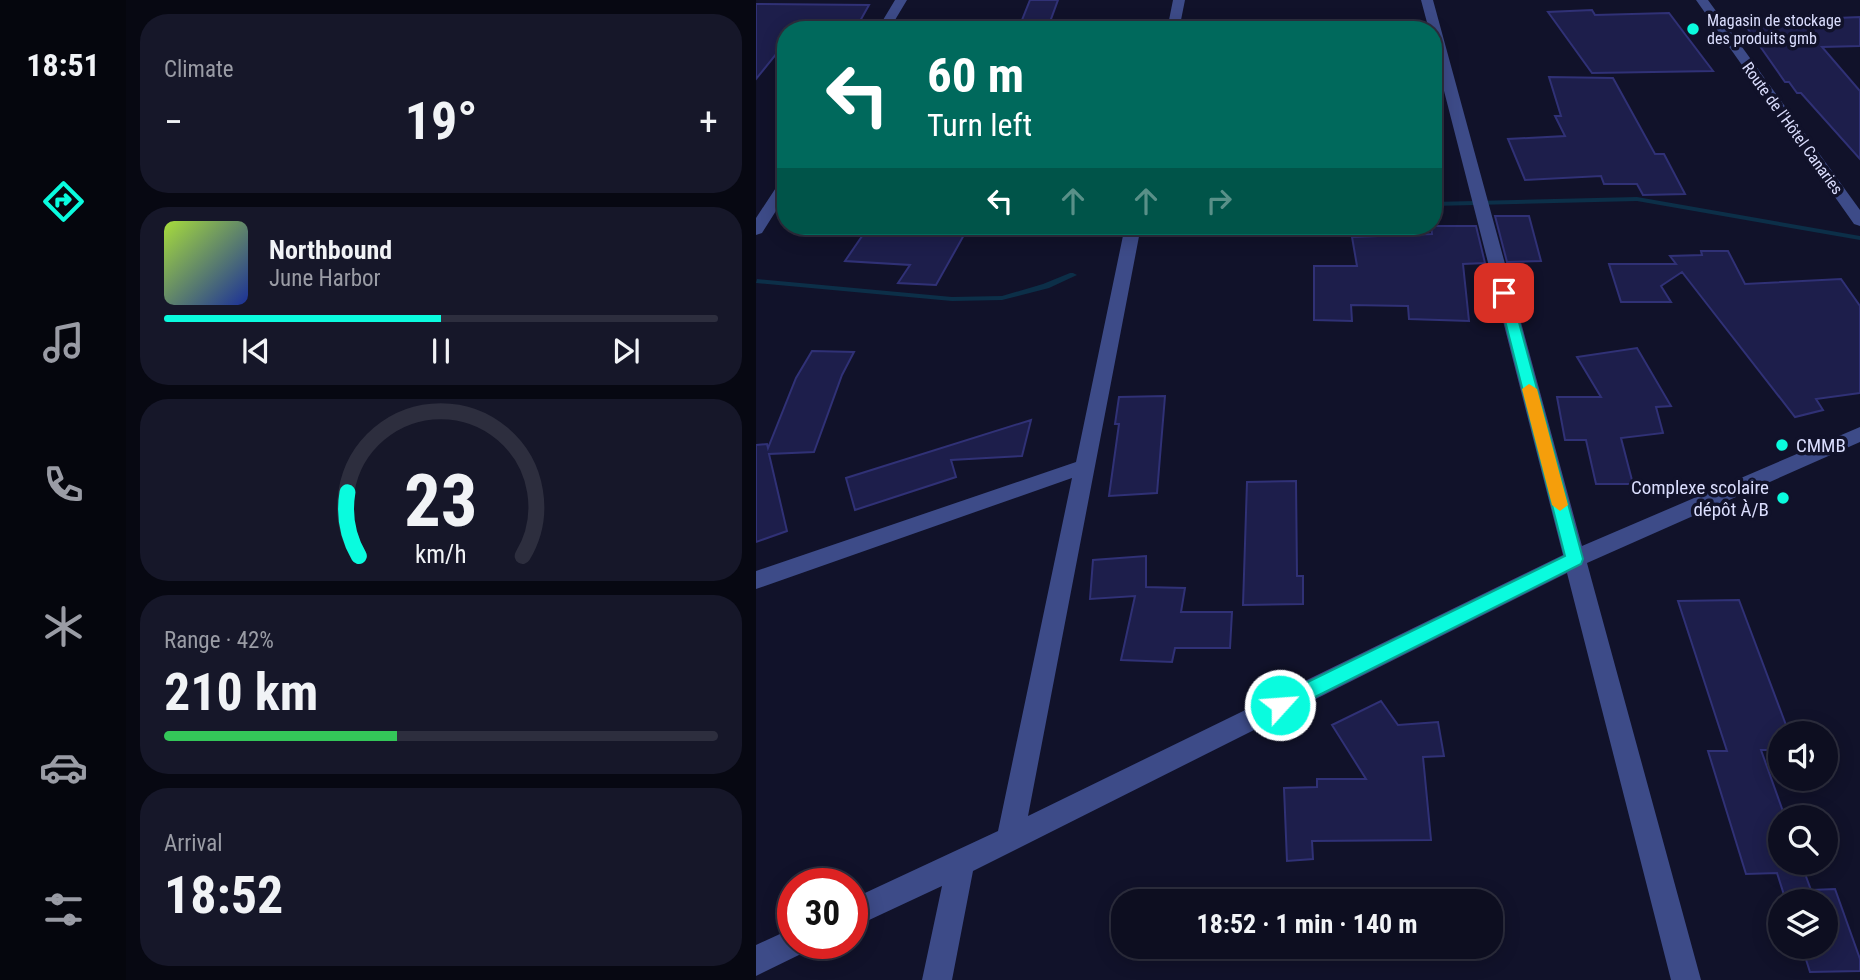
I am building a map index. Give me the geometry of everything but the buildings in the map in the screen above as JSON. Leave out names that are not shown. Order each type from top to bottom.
[{"type":"street","points":[[888,21],[901,0]]},
{"type":"street","points":[[1175,21],[1179,0]]},
{"type":"street","points":[[1427,0],[1433,21]]},
{"type":"street","name":"Route de l'Hôtel Canaries","points":[[1702,0],[1859,220]]},
{"type":"street","points":[[1442,57],[1686,980]]},
{"type":"street","points":[[756,230],[777,197]]},
{"type":"street","points":[[1010,839],[1131,235]]},
{"type":"street","points":[[868,906],[1010,839],[1575,559],[1860,433]]},
{"type":"street","points":[[756,580],[1086,466]]},
{"type":"street","points":[[937,980],[961,861]]},
{"type":"street","points":[[756,961],[777,951]]},
{"type":"waterway","points":[[1442,204],[1637,199],[1860,238]]},
{"type":"waterway","points":[[757,281],[952,299],[1002,298],[1046,286],[1073,275]]},
{"type":"slow traffic","points":[[1529,389],[1560,505]]},
{"type":"place","name":"Magasin de stockage des produits gmb","points":[[1693,29]]},
{"type":"place","name":"CMMB","points":[[1782,445]]},
{"type":"place","name":"Complexe scolaire dépôt À/B","points":[[1783,498]]},
{"type":"route","points":[[1280,705],[1575,559],[1504,293]]}]
